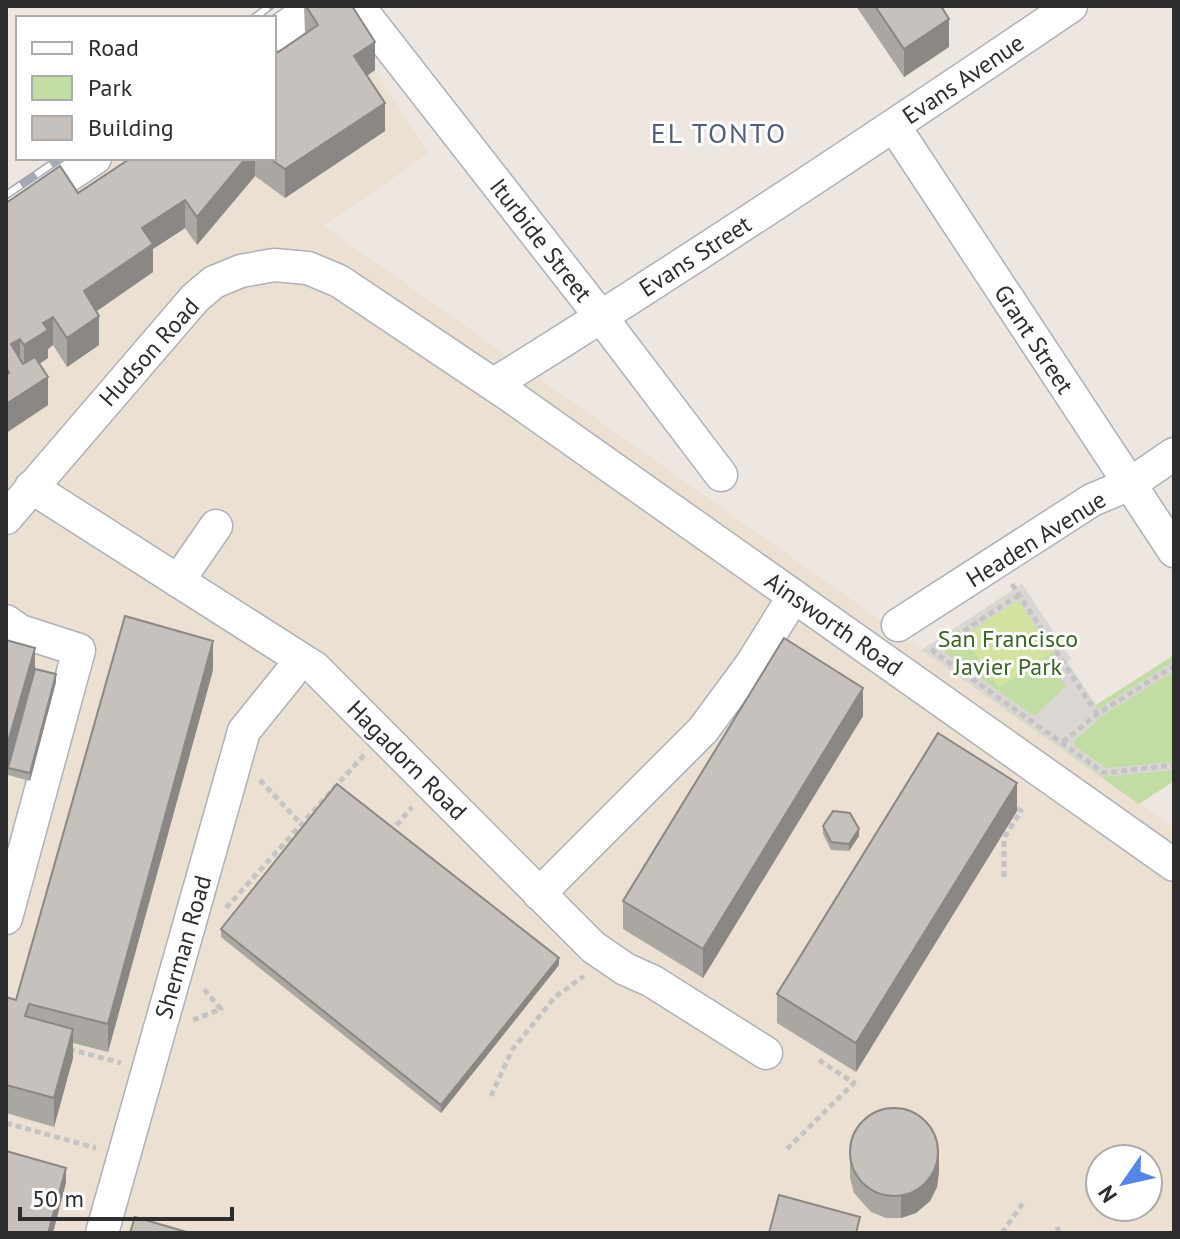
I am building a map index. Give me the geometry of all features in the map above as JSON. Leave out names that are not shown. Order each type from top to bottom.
[{"type":"street","points":[[276,34],[315,6]]},
{"type":"street","name":"Iturbide Street","points":[[358,6],[721,475]]},
{"type":"street","name":"Evans Avenue","points":[[894,126],[1071,6]]},
{"type":"street","name":"Evans Street","points":[[494,384],[894,126]]},
{"type":"street","name":"Grant Street","points":[[894,126],[1174,551]]},
{"type":"street","points":[[6,217],[92,160]]},
{"type":"street","name":"Hudson Road","points":[[6,518],[195,298],[214,282],[241,271],[274,265],[308,268],[339,281],[494,384]]},
{"type":"street","name":"Ainsworth Road","points":[[494,384],[1174,865]]},
{"type":"street","name":"Headen Avenue","points":[[898,625],[1092,500],[1130,484],[1174,454]]},
{"type":"street","name":"Hagadorn Road","points":[[31,487],[315,668],[598,951],[766,1053]]},
{"type":"street","points":[[178,581],[216,526]]},
{"type":"street","points":[[539,894],[703,730],[751,665],[794,596]]},
{"type":"street","points":[[6,621],[20,631],[79,650],[6,918]]},
{"type":"street","name":"Sherman Road","points":[[102,1233],[244,731],[290,674]]},
{"type":"path","points":[[1009,578],[1097,714]]},
{"type":"path","points":[[1019,595],[933,651],[1104,773],[1174,765]]},
{"type":"path","points":[[1063,743],[1097,714],[1174,666]]},
{"type":"path","points":[[220,915],[369,749]]},
{"type":"path","points":[[237,755],[307,830]]},
{"type":"path","points":[[390,834],[419,800]]},
{"type":"path","points":[[1004,877],[1004,838],[1021,811],[1009,803]]},
{"type":"path","points":[[491,1096],[512,1050],[555,997],[588,973]]},
{"type":"path","points":[[66,1049],[148,1070]]},
{"type":"path","points":[[787,1149],[854,1083],[816,1058]]},
{"type":"path","points":[[6,1123],[124,1155]]},
{"type":"path","points":[[1002,1233],[1023,1203]]},
{"type":"shaded area","points":[[336,11],[429,153],[324,226],[1174,828],[1174,1233],[6,1233],[6,231],[112,160],[276,160],[276,51]]},
{"type":"shaded area","points":[[1022,584],[1071,659],[1067,662],[1098,709],[1174,661],[1174,671],[1102,716],[1074,741],[1076,747],[1106,768],[1174,762],[1174,770],[1102,777],[922,650]],"holes":[[[1018,600],[1066,673],[1060,677],[1066,686],[1034,716],[944,652]]]},
{"type":"green space","name":"San Francisco Javier Park","points":[[1022,584],[1071,659],[1067,662],[1096,705],[1174,655],[1174,781],[1139,804],[922,650]]},
{"type":"green space","points":[[1018,600],[1052,652],[999,688],[964,636]]},
{"type":"building","points":[[306,6],[352,6],[375,42],[354,56],[385,103],[285,169],[272,160],[276,160],[276,54],[318,25]]},
{"type":"building","points":[[875,6],[941,6],[949,19],[904,49]]},
{"type":"building","points":[[128,160],[244,160],[197,217],[185,200],[142,228],[153,244],[84,291],[99,316],[67,338],[53,317],[43,323],[48,330],[24,345],[20,339],[11,344],[23,364],[35,357],[48,377],[6,404],[6,375],[9,373],[6,367],[6,203],[60,166],[78,193]]},
{"type":"building","points":[[125,616],[213,641],[108,1024],[29,1004],[25,1016],[73,1029],[54,1098],[6,1085],[6,997],[16,1000]]},
{"type":"building","points":[[784,638],[863,688],[703,949],[623,901]]},
{"type":"building","points":[[6,640],[35,648],[6,749]]},
{"type":"building","points":[[35,669],[56,674],[30,773],[8,768]]},
{"type":"building","points":[[938,733],[1017,783],[856,1043],[777,994]]},
{"type":"building","points":[[337,784],[559,958],[441,1105],[221,929]]},
{"type":"building","points":[[833,811],[850,813],[859,829],[849,844],[831,842],[823,826]]},
{"type":"building","points":[[885,1108],[903,1108],[919,1115],[931,1127],[938,1143],[938,1161],[931,1177],[919,1189],[903,1196],[885,1196],[869,1189],[857,1177],[850,1161],[850,1143],[857,1127],[869,1115]]},
{"type":"building","points":[[6,1151],[66,1168],[48,1233],[6,1233]]},
{"type":"building","points":[[779,1195],[860,1217],[856,1233],[769,1233]]},
{"type":"building","points":[[135,1217],[190,1233],[130,1233]]},
{"type":"railway","points":[[257,16],[270,6]]},
{"type":"railway","points":[[6,195],[58,160]]},
{"type":"district","name":"EL TONTO","points":[[719,132]]}]
